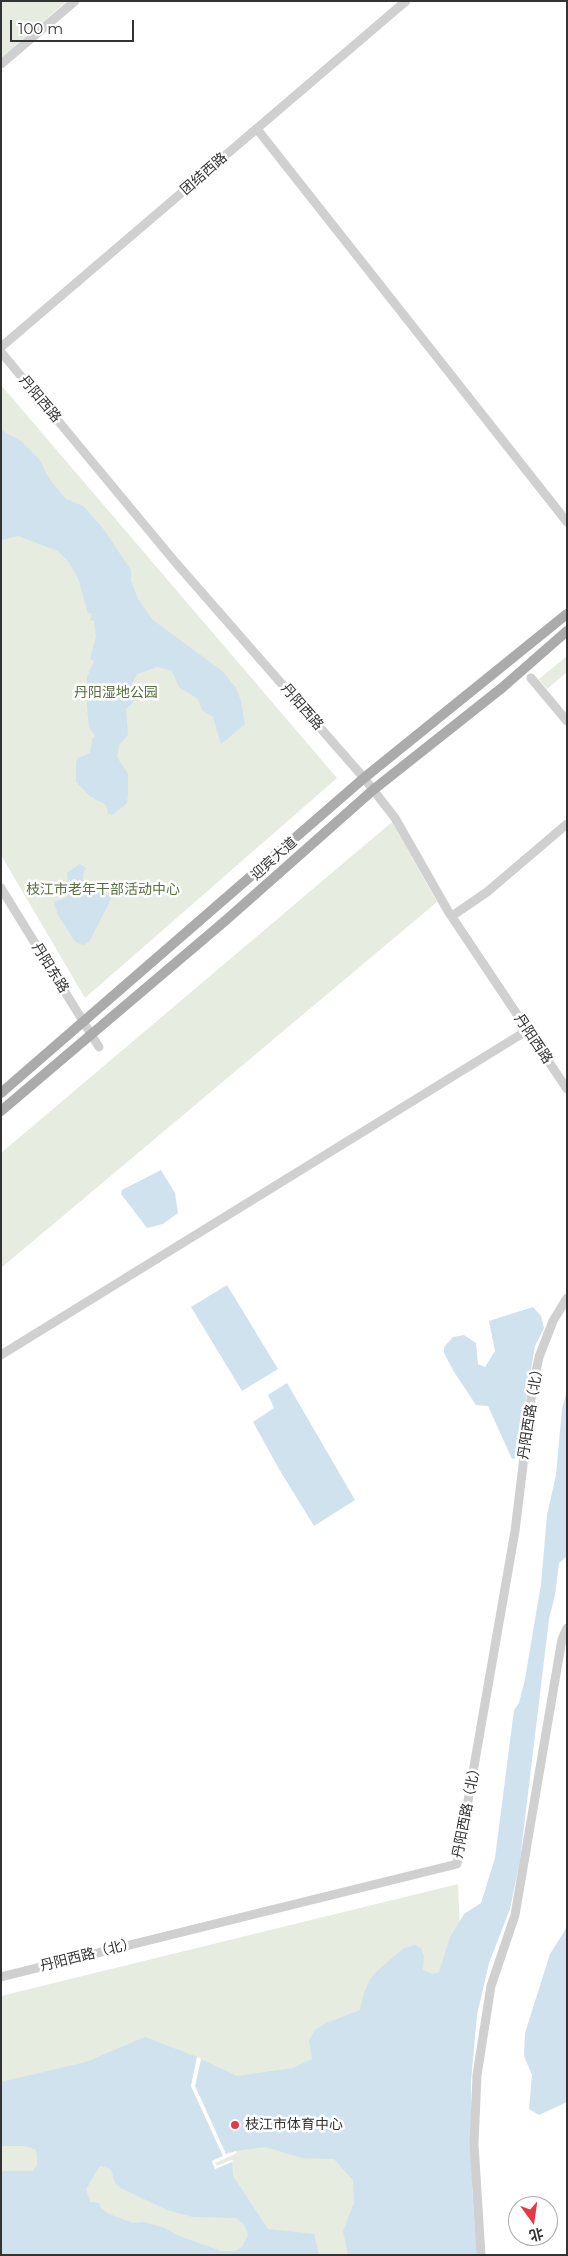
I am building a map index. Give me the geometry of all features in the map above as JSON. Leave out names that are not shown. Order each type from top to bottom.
[{"type":"main road","name":"迎宾大道","points":[[1,1093],[364,778],[567,614]]},
{"type":"main road","name":"迎宾大道","points":[[1,1111],[225,921],[373,790],[503,687],[567,631]]},
{"type":"street","points":[[1,64],[75,1]]},
{"type":"street","name":"团结西路","points":[[1,347],[406,1]]},
{"type":"street","points":[[257,129],[567,522]]},
{"type":"street","name":"丹阳西路","points":[[1,352],[176,563],[364,778],[395,818],[452,916],[567,1089]]},
{"type":"street","points":[[531,678],[567,721]]},
{"type":"street","points":[[452,916],[487,892],[567,824]]},
{"type":"street","name":"丹阳东路","points":[[1,888],[99,1047]]},
{"type":"street","points":[[1,1355],[528,1030]]},
{"type":"street","name":"丹阳西路（北）","points":[[1,1977],[457,1864],[515,1531],[532,1391],[539,1357],[553,1321],[567,1298]]},
{"type":"street","points":[[481,2255],[474,2144],[477,2075],[491,1986],[515,1916],[562,1639],[567,1628]]},
{"type":"green space","points":[[1,1],[67,1],[1,58]]},
{"type":"green space","name":"丹阳湿地公园","points":[[1,385],[337,778],[85,998],[1,855]]},
{"type":"green space","points":[[567,656],[567,672],[547,689],[539,679]]},
{"type":"green space","points":[[392,822],[437,902],[1,1268],[1,1153]]},
{"type":"green space","name":"枝江市体育中心","points":[[458,1884],[474,2255],[1,2255],[1,1996]]},
{"type":"water","points":[[1,430],[21,441],[39,459],[50,480],[66,499],[83,506],[102,527],[131,570],[131,581],[138,599],[153,620],[222,671],[236,688],[241,701],[245,724],[221,744],[213,717],[202,710],[198,699],[179,687],[172,671],[158,667],[137,674],[131,687],[133,702],[126,709],[128,735],[119,745],[117,757],[128,774],[127,803],[112,815],[108,813],[106,805],[90,796],[76,782],[76,762],[78,758],[90,753],[92,739],[95,736],[89,727],[87,707],[87,677],[94,661],[90,659],[96,637],[94,621],[90,620],[92,614],[88,613],[78,578],[69,562],[58,551],[18,536],[1,540]]},
{"type":"water","points":[[80,864],[86,868],[83,874],[83,882],[112,897],[89,942],[83,945],[76,942],[72,937],[58,915],[54,902],[67,897],[69,890],[67,873]]},
{"type":"water","points":[[161,1170],[175,1193],[178,1213],[163,1224],[147,1228],[121,1194],[122,1190]]},
{"type":"water","points":[[227,1285],[278,1369],[242,1391],[191,1307]]},
{"type":"water","points":[[533,1307],[541,1316],[544,1328],[535,1346],[516,1458],[512,1459],[488,1406],[476,1405],[454,1372],[444,1353],[444,1347],[453,1337],[464,1335],[476,1343],[478,1364],[485,1367],[495,1351],[489,1321]]},
{"type":"water","points":[[287,1383],[355,1500],[314,1526],[253,1422],[274,1408],[268,1395]]},
{"type":"water","points":[[567,1391],[567,1556],[559,1563],[555,1595],[549,1619],[520,1860],[510,1909],[489,1963],[477,2015],[471,2082],[472,2187],[477,2255],[348,2255],[343,2231],[354,2203],[353,2180],[334,2159],[302,2158],[265,2147],[236,2151],[226,2155],[195,2086],[201,2059],[237,2076],[293,2068],[312,2059],[309,2040],[315,2030],[326,2023],[360,2010],[369,1981],[376,1972],[404,1948],[415,1945],[421,1948],[424,1956],[423,1970],[433,1974],[439,1972],[450,1937],[464,1914],[481,1903],[495,1858],[514,1710],[519,1703],[525,1679],[541,1584],[547,1515],[556,1475],[562,1409]]},
{"type":"water","points":[[567,1927],[567,2102],[539,2115],[529,2109],[532,2075],[524,2056],[525,2033],[550,1954]]},
{"type":"water","points":[[145,2037],[197,2057],[191,2086],[223,2156],[212,2161],[215,2169],[232,2162],[233,2176],[268,2229],[314,2234],[319,2255],[1,2255],[1,2171],[33,2171],[37,2165],[37,2158],[36,2150],[26,2146],[1,2146],[1,2082],[86,2062]],"holes":[[[100,2166],[111,2169],[115,2183],[121,2188],[167,2210],[193,2217],[236,2218],[244,2225],[248,2235],[242,2247],[235,2251],[221,2251],[177,2235],[165,2228],[144,2222],[133,2223],[109,2214],[101,2208],[99,2203],[90,2202],[86,2189]]]},
{"type":"pier","points":[[197,2057],[201,2059],[195,2086],[226,2154],[236,2151],[237,2153],[215,2163],[217,2166],[231,2160],[234,2161],[215,2169],[212,2161],[223,2156],[191,2086]]},
{"type":"place","name":"枝江市体育中心","points":[[235,2125]]},
{"type":"park label","name":"枝江市老年干部活动中心","points":[[103,890]]}]
